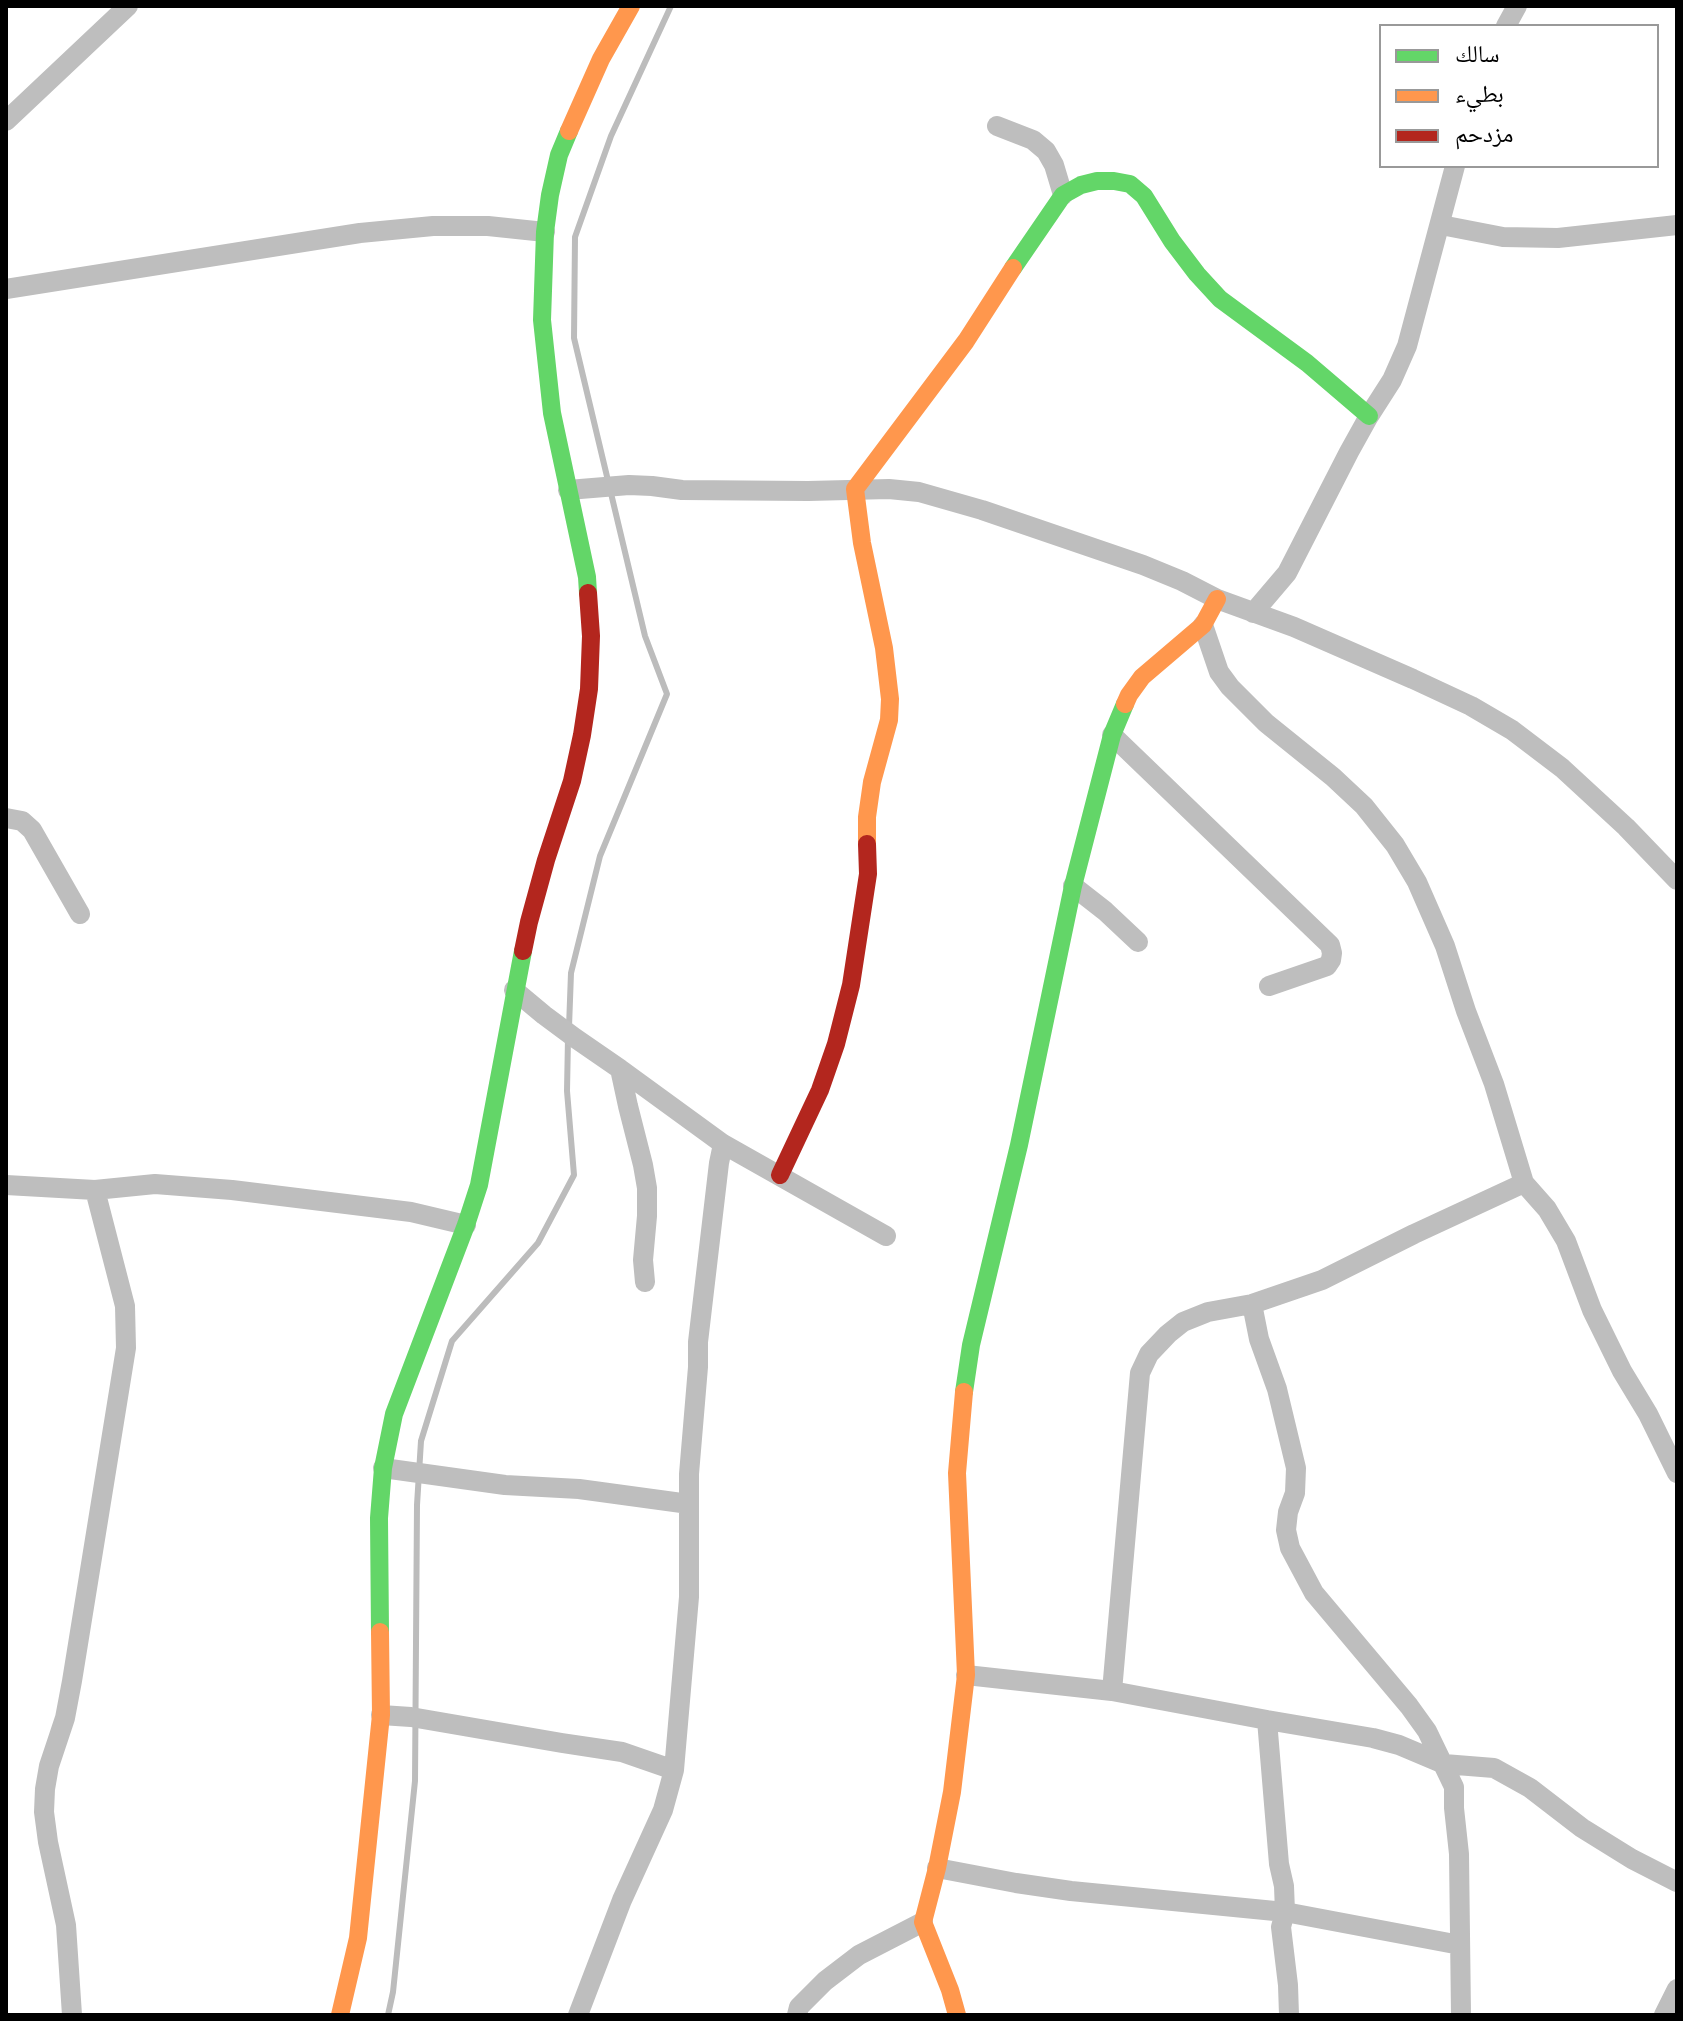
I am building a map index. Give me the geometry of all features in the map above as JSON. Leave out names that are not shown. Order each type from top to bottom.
[{"type":"street","points":[[6,121],[128,6]]},
{"type":"street","points":[[340,2015],[358,1938],[381,1715],[379,1518],[383,1468],[394,1414],[466,1225],[481,1171],[514,990],[532,910],[572,781],[589,689],[591,636],[587,577],[552,413],[542,320],[545,232],[559,155],[595,71],[631,6]]},
{"type":"street","points":[[1507,24],[1517,6]]},
{"type":"street","points":[[997,126],[1033,140],[1046,151],[1054,165],[1063,195]]},
{"type":"street","points":[[1253,613],[1287,573],[1335,477],[1392,380],[1407,346],[1455,168]]},
{"type":"street","points":[[780,1175],[820,1090],[851,985],[868,874],[867,817],[872,782],[889,720],[890,699],[884,648],[862,543],[855,489],[966,341],[1063,195],[1097,181],[1130,184],[1144,196],[1172,241],[1220,299],[1307,363],[1369,416]]},
{"type":"street","points":[[1441,225],[1503,237],[1558,238],[1677,225]]},
{"type":"street","points":[[6,289],[360,233],[433,226],[488,226],[545,232]]},
{"type":"street","points":[[568,490],[629,485],[682,490],[889,489],[919,492],[1143,565],[1217,599],[1294,627],[1413,679],[1471,706],[1512,730],[1562,768],[1677,880]]},
{"type":"street","points":[[957,2015],[923,1922],[952,1792],[966,1675],[957,1473],[971,1345],[1019,1145],[1073,886],[1112,735],[1129,695],[1142,677],[1203,625],[1217,599]]},
{"type":"street","points":[[1203,625],[1219,672],[1230,687],[1266,723],[1364,806],[1395,845],[1417,882],[1445,946],[1494,1084],[1524,1183],[1547,1209],[1566,1241],[1592,1310],[1677,1473]]},
{"type":"street","points":[[1112,735],[1330,945],[1332,953],[1327,966],[1269,986]]},
{"type":"street","points":[[6,818],[22,821],[32,830],[80,914]]},
{"type":"street","points":[[1073,886],[1138,942]]},
{"type":"street","points":[[514,990],[575,1038],[723,1144],[886,1236]]},
{"type":"street","points":[[620,1069],[647,1188],[643,1260],[645,1282]]},
{"type":"street","points":[[578,2015],[622,1900],[663,1810],[674,1770],[689,1597],[691,1444],[698,1342],[723,1144]]},
{"type":"street","points":[[1112,1691],[1140,1373],[1149,1354],[1183,1322],[1208,1312],[1252,1304],[1322,1280],[1524,1183]]},
{"type":"street","points":[[6,1185],[95,1190],[155,1184],[232,1190],[411,1212],[466,1225]]},
{"type":"street","points":[[72,2015],[66,1925],[48,1842],[45,1789],[72,1681],[126,1348],[125,1306],[95,1190]]},
{"type":"street","points":[[1252,1304],[1296,1468],[1295,1493],[1286,1530],[1290,1548],[1314,1593],[1427,1731],[1454,1787],[1459,1854],[1461,2015]]},
{"type":"street","points":[[383,1468],[437,1477],[579,1489],[689,1504]]},
{"type":"street","points":[[966,1675],[1112,1691],[1373,1738],[1444,1764],[1494,1768],[1530,1788],[1582,1828],[1677,1882]]},
{"type":"street","points":[[381,1715],[411,1717],[622,1752],[674,1770]]},
{"type":"street","points":[[1267,1720],[1279,1864],[1284,1886],[1285,1912],[1281,1927],[1289,2015]]},
{"type":"street","points":[[937,1868],[1071,1891],[1285,1912],[1460,1945]]},
{"type":"street","points":[[797,2015],[799,2007],[825,1981],[859,1955],[923,1922]]},
{"type":"street","points":[[1664,2015],[1677,1989]]},
{"type":"waterway","points":[[569,1027],[571,973],[600,856],[667,694],[645,636],[574,338],[575,237],[611,136],[671,6]]},
{"type":"waterway","points":[[388,2015],[415,1781],[417,1505],[421,1441],[452,1341],[538,1243],[574,1175],[567,1091],[568,1038]]},
{"type":"traffic: fast","points":[[569,131],[559,155],[550,195],[545,232],[542,320],[552,413],[588,593]]},
{"type":"traffic: fast","points":[[1013,268],[1063,195],[1097,181],[1130,184],[1144,196],[1172,241],[1220,299],[1307,363],[1369,416]]},
{"type":"traffic: fast","points":[[964,1392],[971,1345],[1019,1145],[1073,886],[1112,735],[1125,704]]},
{"type":"traffic: fast","points":[[380,1632],[379,1518],[383,1468],[394,1414],[479,1185],[523,951]]},
{"type":"traffic: slow","points":[[569,131],[601,59],[631,6]]},
{"type":"traffic: slow","points":[[867,844],[872,782],[889,720],[890,699],[884,648],[862,543],[855,489],[966,341],[1013,268]]},
{"type":"traffic: slow","points":[[1125,704],[1142,677],[1203,625],[1217,599]]},
{"type":"traffic: slow","points":[[957,2015],[923,1922],[952,1792],[966,1675],[957,1473],[964,1392]]},
{"type":"traffic: slow","points":[[340,2015],[358,1938],[381,1715],[380,1632]]},
{"type":"traffic: jam","points":[[523,951],[546,860],[572,781],[582,735],[589,689],[591,636],[588,593]]},
{"type":"traffic: jam","points":[[780,1175],[820,1090],[836,1044],[851,985],[868,874],[867,844]]}]
